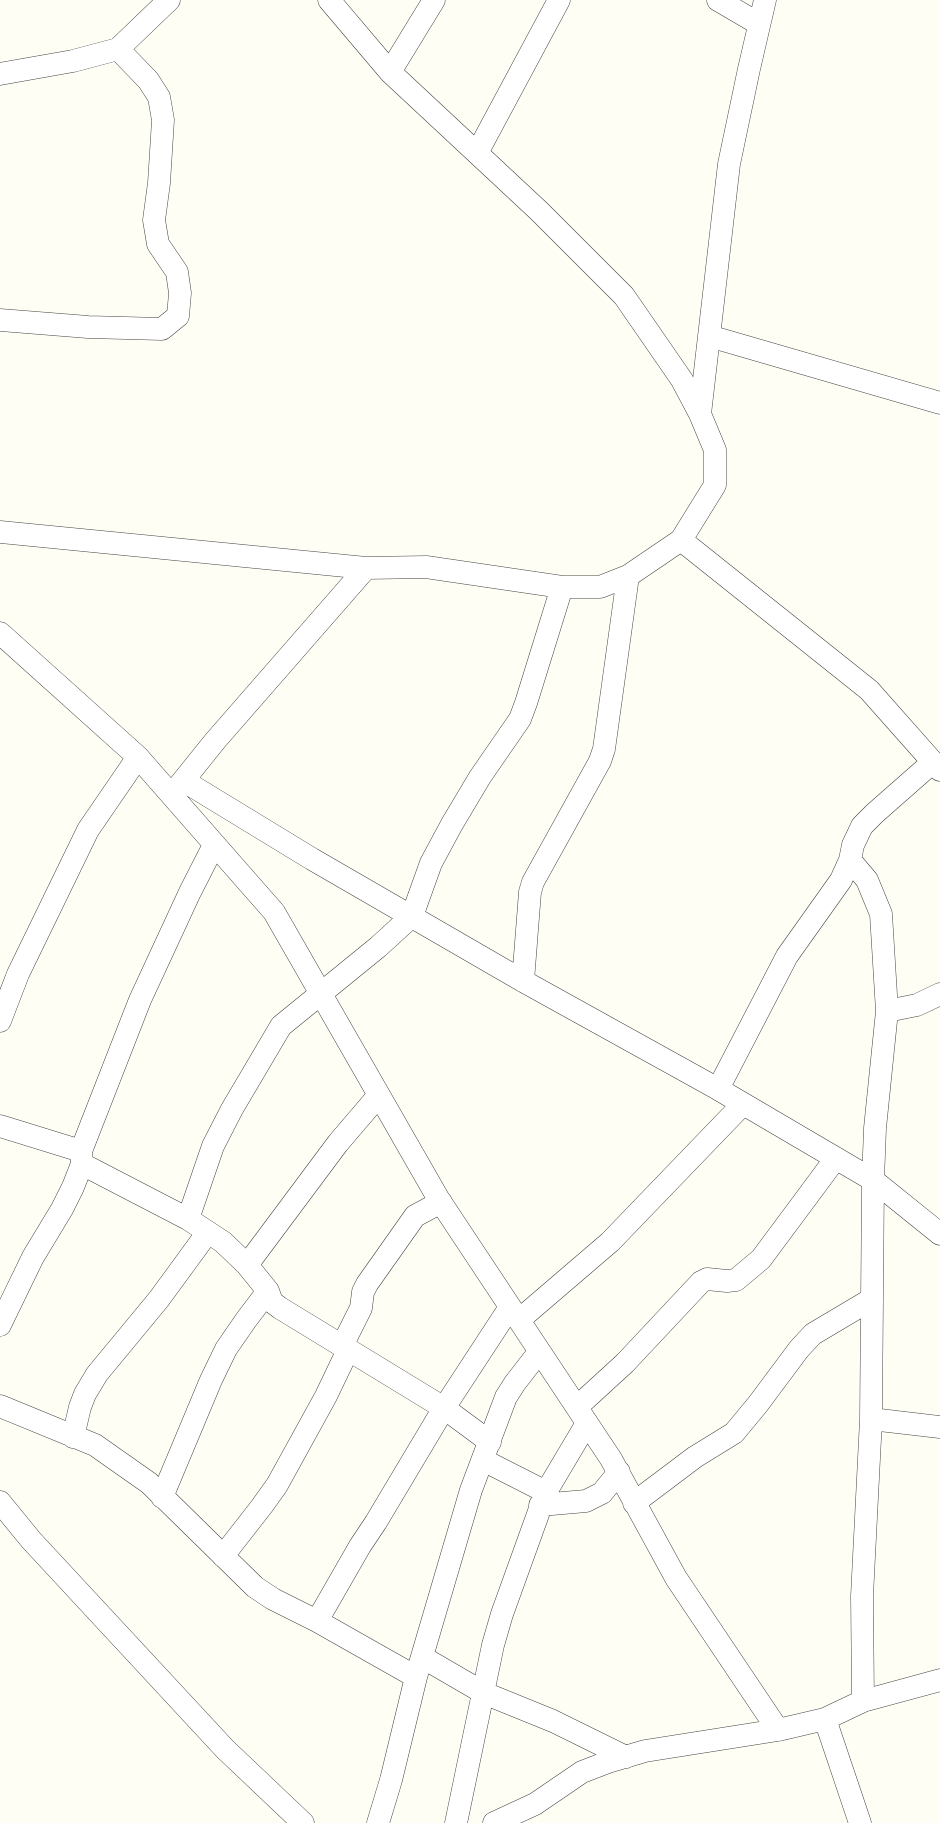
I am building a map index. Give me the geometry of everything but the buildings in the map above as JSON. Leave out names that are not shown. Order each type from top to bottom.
[{"type":"street","points":[[0,74],[73,61],[118,49],[168,0]]},
{"type":"street","points":[[0,532],[366,568],[426,567],[562,587],[600,587],[628,576],[681,540],[715,485],[715,450],[700,414],[682,380],[624,296],[539,211],[390,72],[329,0]]},
{"type":"street","points":[[390,72],[434,0]]},
{"type":"street","points":[[478,153],[559,0]]},
{"type":"street","points":[[718,0],[759,24]]},
{"type":"street","points":[[700,414],[729,164],[765,0]]},
{"type":"street","points":[[0,320],[88,327],[162,329],[178,316],[180,293],[177,272],[158,244],[154,220],[159,183],[163,120],[159,97],[148,80],[118,49]]},
{"type":"street","points":[[709,336],[940,403]]},
{"type":"street","points":[[681,540],[869,690],[936,766],[874,813],[862,826],[853,845],[850,860],[841,880],[787,956],[718,1089]]},
{"type":"street","points":[[177,789],[215,741],[366,568]]},
{"type":"street","points":[[523,982],[530,892],[533,882],[600,761],[604,749],[628,576]]},
{"type":"street","points":[[188,1219],[213,1146],[264,1052],[281,1026],[378,947],[412,916],[432,864],[452,824],[484,771],[520,719],[562,587]]},
{"type":"street","points":[[0,634],[138,757],[177,789],[312,860],[412,916],[523,982],[744,1104],[873,1180],[940,1234]]},
{"type":"street","points":[[0,1021],[18,974],[88,830],[138,757]]},
{"type":"street","points":[[177,789],[214,845],[274,912],[441,1202],[619,1472],[634,1503],[676,1578],[778,1730]]},
{"type":"street","points":[[0,1325],[33,1257],[62,1209],[140,1000],[190,892],[214,845]]},
{"type":"street","points":[[850,860],[867,880],[881,914],[887,1011],[876,1128],[873,1180],[871,1420],[862,1596],[863,1701]]},
{"type":"street","points":[[887,1011],[916,1005],[940,994]]},
{"type":"street","points":[[247,1265],[338,1143],[379,1095]]},
{"type":"street","points":[[317,1621],[360,1546],[444,1408],[514,1314],[610,1242],[744,1104]]},
{"type":"street","points":[[0,1126],[82,1157],[188,1219],[223,1242],[247,1265],[268,1291],[272,1302],[444,1408],[487,1451],[543,1498],[586,1501],[602,1493],[619,1472]]},
{"type":"street","points":[[456,1823],[493,1645],[543,1498],[582,1415],[625,1363],[701,1282],[707,1279],[727,1281],[736,1280],[761,1259],[836,1158]]},
{"type":"street","points":[[223,1556],[262,1506],[277,1484],[326,1396],[361,1308],[363,1292],[371,1278],[415,1216],[441,1202]]},
{"type":"street","points":[[73,1437],[83,1400],[97,1374],[159,1299],[208,1232]]},
{"type":"street","points":[[162,1497],[211,1380],[226,1350],[268,1291]]},
{"type":"street","points":[[634,1503],[695,1457],[734,1433],[799,1349],[813,1334],[872,1300]]},
{"type":"street","points":[[378,1823],[391,1780],[419,1667],[471,1490],[487,1451],[506,1397],[515,1383],[540,1352]]},
{"type":"street","points":[[0,1406],[95,1446],[125,1465],[149,1483],[255,1587],[273,1599],[317,1621],[419,1667],[553,1721],[626,1757]]},
{"type":"street","points":[[871,1420],[940,1428]]},
{"type":"street","points":[[0,1502],[31,1540],[225,1749],[303,1823]]},
{"type":"street","points":[[494,1823],[535,1804],[582,1772],[626,1757],[645,1751],[778,1730],[825,1719],[863,1701],[940,1680]]},
{"type":"street","points":[[825,1719],[860,1823]]}]
